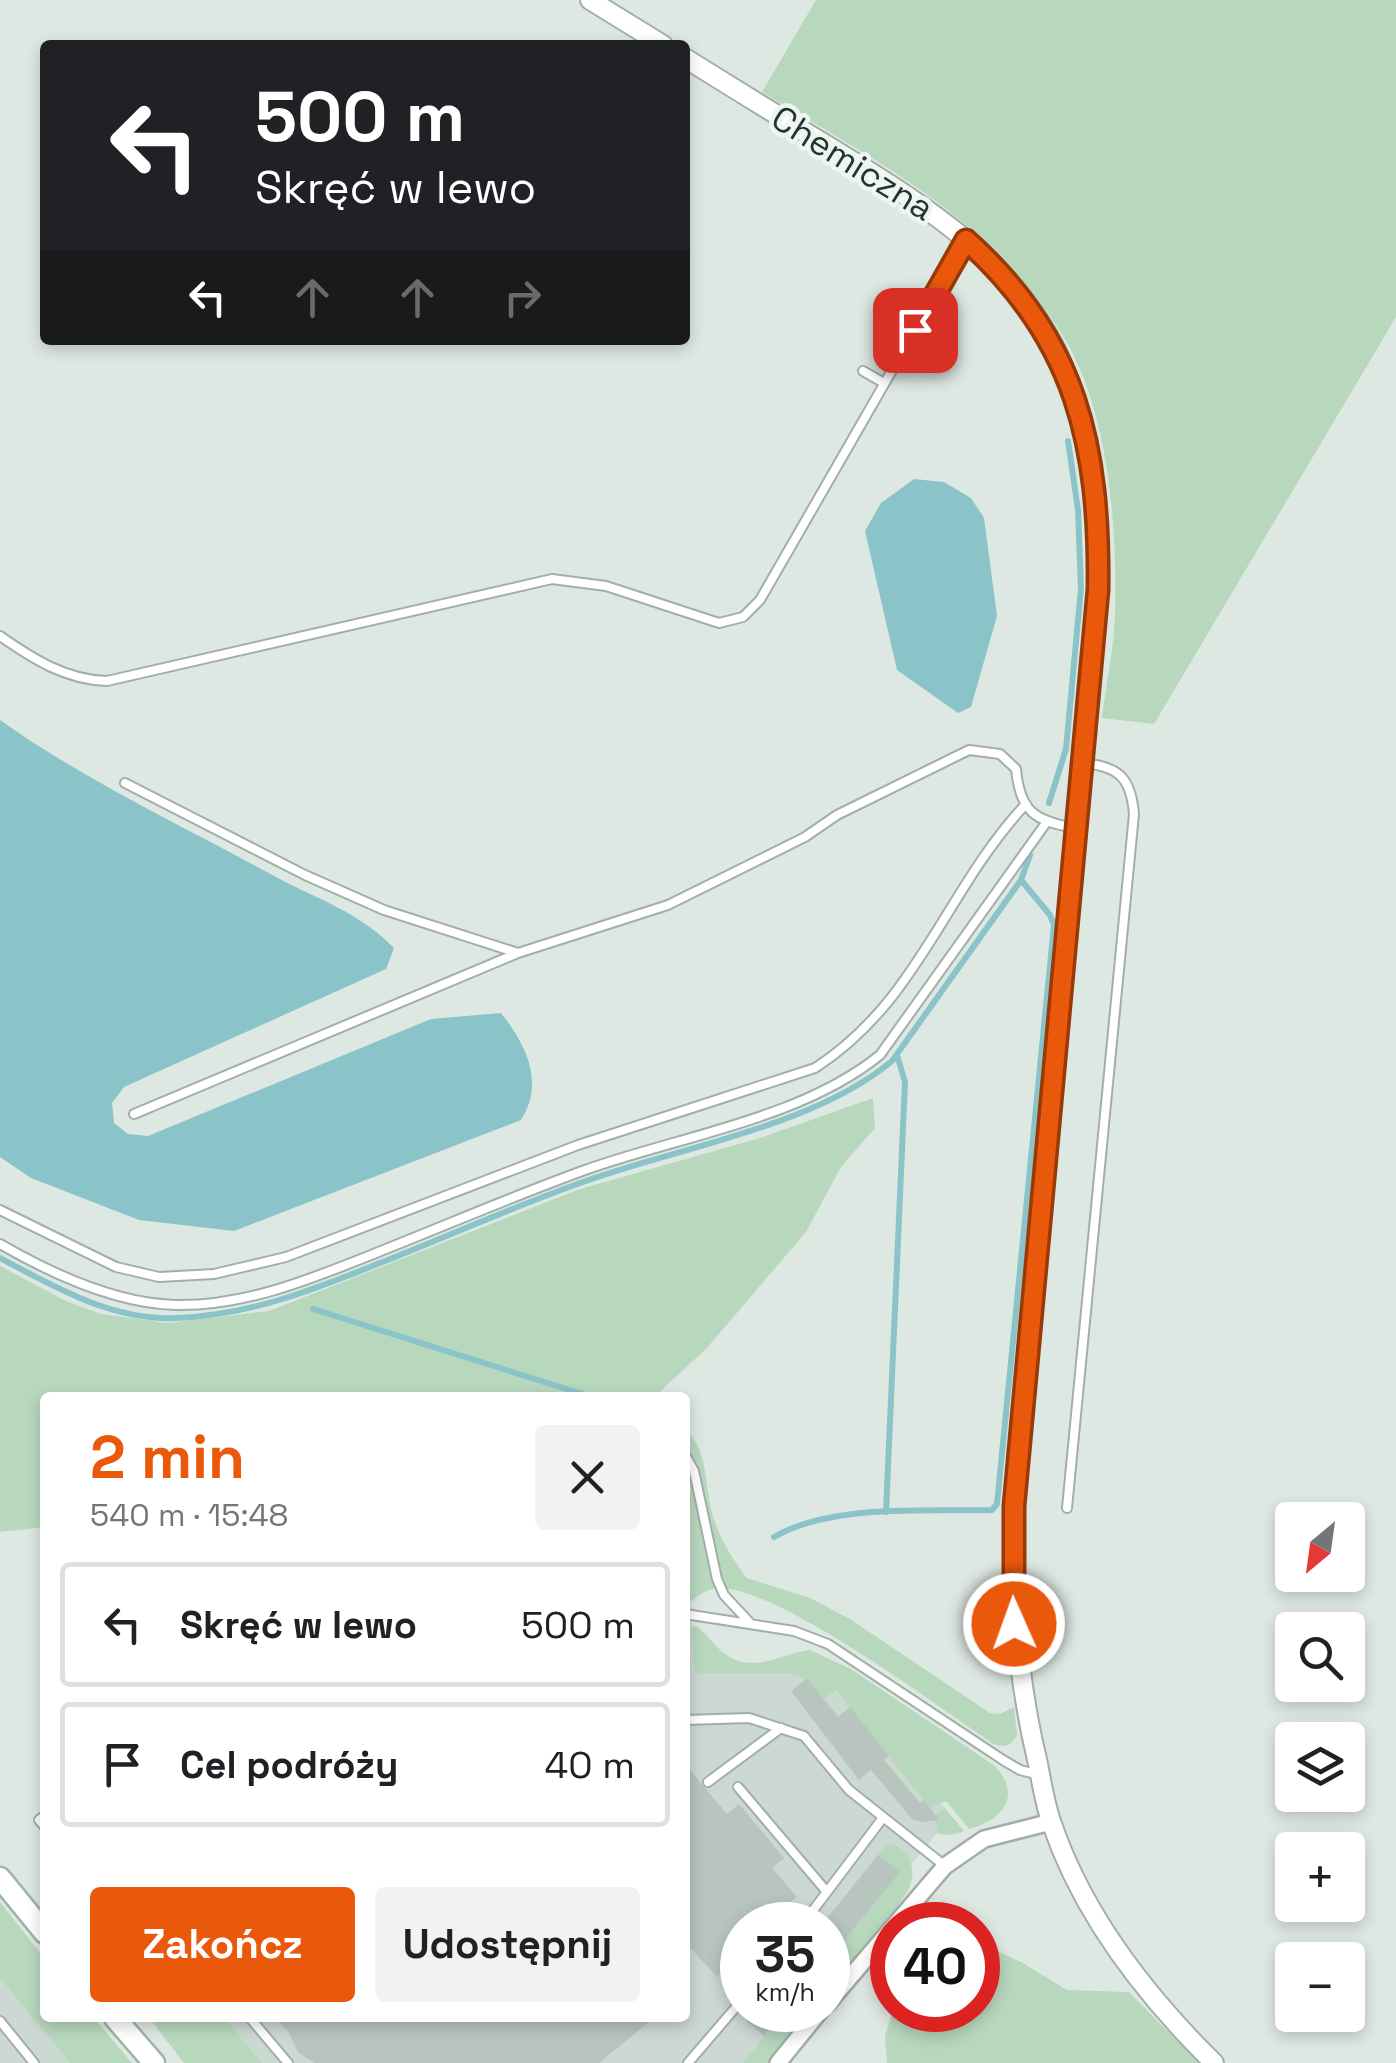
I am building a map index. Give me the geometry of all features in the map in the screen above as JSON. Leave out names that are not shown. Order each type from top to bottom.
[{"type":"main road","points":[[0,1878],[40,1927]]},
{"type":"main road","points":[[118,2022],[154,2063]]},
{"type":"street","points":[[590,0],[655,40]]},
{"type":"street","name":"Chemiczna","points":[[690,61],[911,197],[966,240],[1000,273],[1048,335],[1080,410],[1092,475],[1098,590],[1014,1523],[1012,1596],[1016,1652],[1024,1708],[1051,1822],[1080,1886],[1110,1939],[1165,2012],[1214,2063]]},
{"type":"street","points":[[850,1977],[945,1866],[984,1839],[1051,1822]]},
{"type":"street","points":[[778,2063],[804,2032]]},
{"type":"lane","points":[[0,636],[55,670],[107,682],[552,580],[606,586],[706,620],[732,622],[752,611],[760,600],[966,240]]},
{"type":"lane","points":[[864,372],[884,383]]},
{"type":"lane","points":[[134,1114],[518,953],[668,905],[969,750],[1000,754],[1016,769],[1018,786],[1034,816],[1046,823],[1076,828]]},
{"type":"lane","points":[[1067,1508],[1134,814],[1132,794],[1124,779],[1110,767],[1082,764]]},
{"type":"lane","points":[[125,783],[384,910],[518,953]]},
{"type":"lane","points":[[0,1210],[116,1267],[159,1278],[214,1274],[286,1257],[578,1145],[815,1068],[844,1050],[874,1021],[919,960],[996,839],[1026,804]]},
{"type":"lane","points":[[0,1244],[67,1277],[130,1298],[175,1305],[244,1298],[326,1273],[586,1169],[809,1096],[842,1082],[880,1054],[1046,823]]},
{"type":"lane","points":[[690,1464],[724,1596],[752,1624]]},
{"type":"lane","points":[[690,1615],[794,1631],[828,1644],[1003,1760],[1040,1775]]},
{"type":"lane","points":[[690,1720],[748,1718],[804,1736],[848,1790],[945,1866]]},
{"type":"lane","points":[[708,1782],[781,1728]]},
{"type":"lane","points":[[738,1787],[827,1892]]},
{"type":"lane","points":[[819,1902],[882,1819]]},
{"type":"lane","points":[[0,2021],[34,2063]]},
{"type":"lane","points":[[253,2022],[288,2063]]},
{"type":"lane","points":[[688,2063],[720,2026]]},
{"type":"shaded area","points":[[690,1605],[695,1674],[788,1670],[855,1694],[951,1816],[880,1902],[870,1902],[870,1915],[850,1939],[850,1902],[720,1902],[720,2032],[773,2032],[748,2063],[257,2063],[222,2022],[690,2022]]},
{"type":"shaded area","points":[[0,1978],[70,2063],[0,2063]]},
{"type":"green space","points":[[816,0],[1396,0],[1396,317],[1154,724],[1102,718],[1115,613],[1112,514],[1095,413],[1085,381],[1061,332],[1020,278],[954,215],[884,166],[762,92]]},
{"type":"green space","points":[[873,1098],[875,1128],[841,1167],[806,1232],[706,1349],[659,1392],[40,1392],[40,1528],[0,1532],[0,1266],[66,1301],[101,1314],[168,1323],[269,1311],[580,1189],[760,1138]]},
{"type":"green space","points":[[690,1435],[702,1458],[718,1531],[747,1578],[810,1598],[850,1619],[990,1713],[1000,1714],[1014,1707],[1017,1735],[1005,1746],[994,1744],[857,1651],[778,1606],[744,1592],[717,1588],[690,1602]]},
{"type":"green space","points":[[696,1626],[721,1651],[746,1663],[810,1650],[851,1669],[995,1766],[1007,1788],[1005,1806],[991,1820],[969,1829],[946,1801],[929,1807],[836,1690],[824,1699],[807,1678],[786,1673],[695,1674],[691,1627]]},
{"type":"green space","points":[[945,1808],[964,1831],[938,1834],[935,1815]]},
{"type":"green space","points":[[893,1844],[910,1860],[911,1883],[900,1902],[875,1902],[899,1873],[878,1855]]},
{"type":"green space","points":[[0,1902],[40,1953],[40,2022],[97,2022],[132,2063],[70,2063],[0,1978]]},
{"type":"green space","points":[[870,1909],[870,1939],[850,1963],[850,1933]]},
{"type":"green space","points":[[1000,1952],[1067,1990],[1129,1992],[1199,2063],[887,2063],[886,2032],[1000,2032]]},
{"type":"green space","points":[[152,2022],[227,2022],[262,2063],[184,2063]]},
{"type":"green space","points":[[768,2032],[792,2032],[767,2063],[743,2063]]},
{"type":"water","points":[[914,479],[944,482],[971,498],[984,518],[997,616],[971,707],[958,713],[897,670],[865,531],[881,503]]},
{"type":"water","points":[[0,720],[101,783],[353,916],[394,948],[386,969],[124,1087],[112,1103],[114,1123],[128,1134],[148,1136],[431,1019],[501,1013],[525,1051],[532,1078],[532,1092],[521,1120],[234,1231],[139,1220],[31,1178],[0,1157]]},
{"type":"building","points":[[807,1678],[838,1717],[850,1707],[889,1756],[884,1760],[939,1820],[913,1820],[871,1770],[859,1780],[791,1691]]},
{"type":"building","points":[[690,1770],[727,1814],[739,1804],[784,1858],[772,1868],[797,1897],[791,1902],[720,1902],[717,1977],[690,1947]]},
{"type":"building","points":[[878,1855],[900,1872],[875,1902],[870,1902],[870,1909],[850,1933],[850,1902],[840,1902]]},
{"type":"building","points":[[279,2022],[649,2022],[599,2063],[314,2063],[298,2052]]},
{"type":"waterway","points":[[1049,803],[1066,749],[1081,588],[1078,510],[1068,441]]},
{"type":"waterway","points":[[0,1258],[85,1300],[130,1314],[177,1318],[230,1312],[330,1283],[583,1182],[785,1119],[860,1084],[892,1061],[1021,880],[1030,855]]},
{"type":"waterway","points":[[774,1537],[798,1526],[851,1514],[992,1510],[997,1504],[1054,925],[1021,880]]},
{"type":"waterway","points":[[886,1512],[905,1082],[897,1055]]},
{"type":"waterway","points":[[313,1309],[576,1392]]},
{"type":"route","points":[[915,330],[966,240],[1020,298],[1048,335],[1065,369],[1080,410],[1096,507],[1098,590],[1014,1506],[1014,1624]]}]
